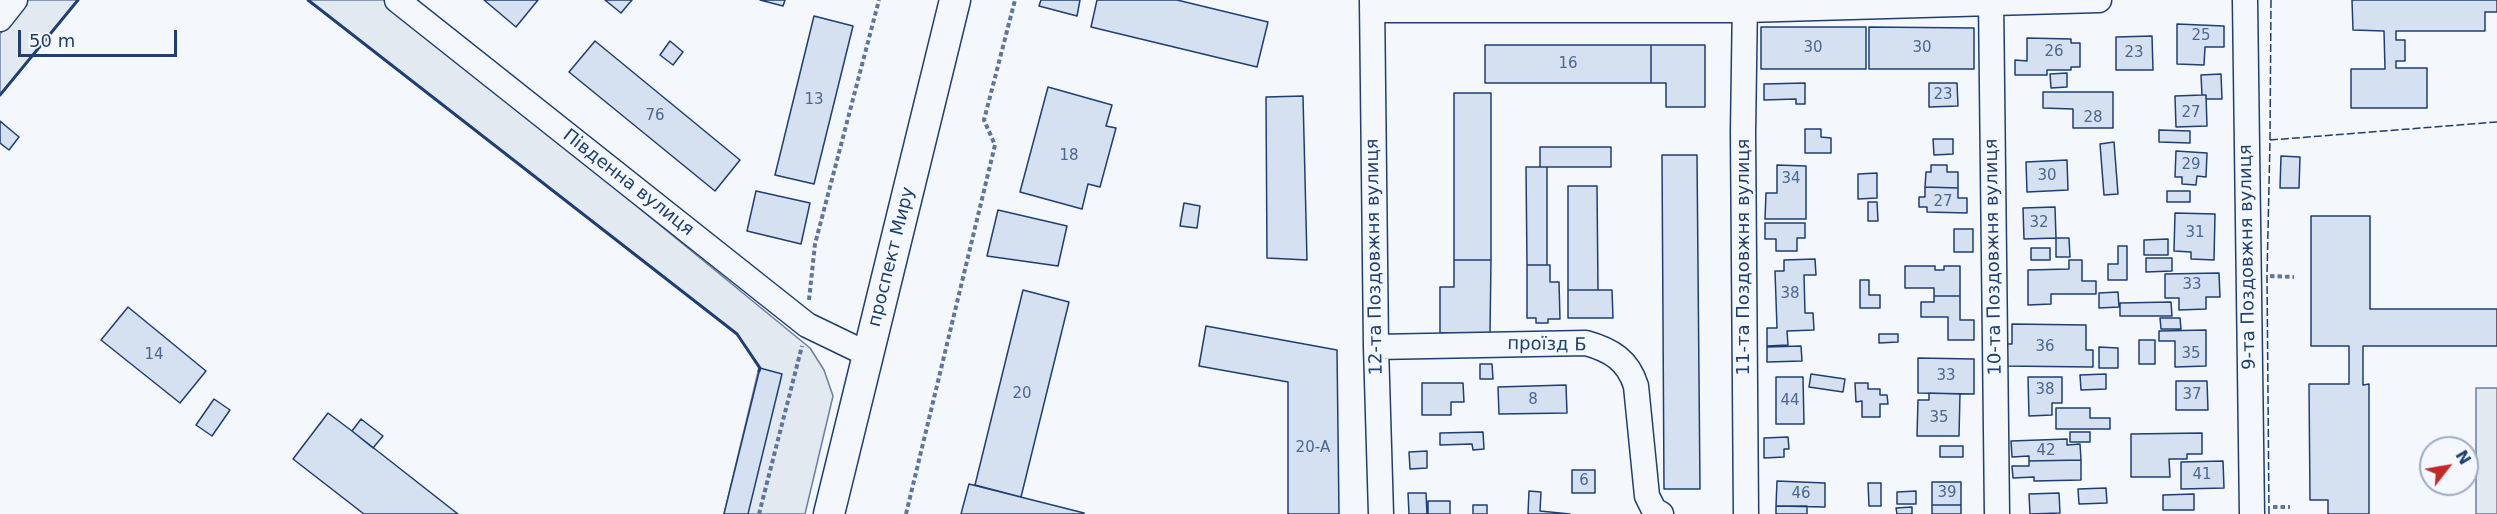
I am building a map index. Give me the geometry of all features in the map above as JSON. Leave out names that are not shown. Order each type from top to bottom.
[{"type":"main road","name":"проспект Миру","points":[[829,514],[955,0]]},
{"type":"street","points":[[0,19],[15,0]]},
{"type":"street","name":"Південна вулиця","points":[[398,0],[807,325],[867,354]]},
{"type":"street","points":[[1372,5],[1745,5],[2099,0]]},
{"type":"street","name":"9-та Поздовжня вулиця","points":[[2245,0],[2260,510]]},
{"type":"street","name":"10-та Поздовжня вулиця","points":[[1991,1],[1997,514]]},
{"type":"street","name":"12-та Поздовжня вулиця","points":[[1372,5],[1376,347],[1381,514]]},
{"type":"street","name":"11-та Поздовжня вулиця","points":[[1745,5],[1743,132],[1746,514]]},
{"type":"street","name":"проїзд Б","points":[[1376,347],[1586,343],[1606,349],[1632,372],[1636,386],[1647,496],[1654,510],[1660,514]]},
{"type":"path","points":[[759,514],[807,325],[815,244],[879,0]]},
{"type":"path","points":[[906,514],[995,145],[984,120],[1015,0]]},
{"type":"path","points":[[2261,276],[2294,277]]},
{"type":"path","points":[[2260,510],[2290,507]]},
{"type":"shaded area","points":[[28,0],[78,0],[0,95],[0,34]]},
{"type":"shaded area","points":[[308,0],[385,0],[810,348],[824,370],[833,396],[805,514],[724,514],[759,368],[737,334]]},
{"type":"shaded area","points":[[2476,388],[2497,388],[2497,514],[2476,514],[2476,496],[2479,496],[2479,436],[2476,436]]},
{"type":"building","points":[[484,0],[538,0],[516,27]]},
{"type":"building","points":[[605,0],[632,0],[621,13]]},
{"type":"building","points":[[760,0],[785,0],[783,6]]},
{"type":"building","points":[[1041,0],[1080,0],[1077,16],[1039,6]]},
{"type":"building","points":[[1097,0],[1177,0],[1268,22],[1257,67],[1091,27]]},
{"type":"building","points":[[2352,0],[2497,0],[2497,12],[2485,12],[2485,31],[2396,31],[2396,40],[2405,40],[2405,61],[2396,61],[2396,68],[2427,68],[2427,108],[2351,108],[2351,69],[2385,69],[2384,31],[2353,30]]},
{"type":"building","points":[[814,16],[853,26],[814,184],[775,175]]},
{"type":"building","points":[[2177,24],[2224,26],[2224,47],[2205,47],[2204,65],[2177,64]]},
{"type":"building","points":[[1761,27],[1866,27],[1866,69],[1761,69]]},
{"type":"building","points":[[1869,27],[1974,28],[1974,69],[1869,69]]},
{"type":"building","points":[[2152,36],[2153,70],[2116,70],[2116,37]]},
{"type":"building","points":[[2027,38],[2071,39],[2071,43],[2080,43],[2080,67],[2071,67],[2071,70],[2047,70],[2047,75],[2015,75],[2015,60],[2027,61]]},
{"type":"building","points":[[595,41],[740,160],[715,191],[569,72]]},
{"type":"building","points":[[670,41],[683,52],[673,65],[660,55]]},
{"type":"building","points":[[1485,45],[1651,45],[1651,83],[1485,83]]},
{"type":"building","points":[[1651,45],[1705,45],[1705,107],[1666,107],[1666,83],[1651,83]]},
{"type":"building","points":[[2067,73],[2067,87],[2051,88],[2050,74]]},
{"type":"building","points":[[2221,74],[2222,99],[2206,99],[2206,95],[2202,95],[2201,75]]},
{"type":"building","points":[[1805,83],[1805,104],[1796,104],[1796,99],[1764,100],[1764,84]]},
{"type":"building","points":[[1929,83],[1957,83],[1958,106],[1929,107]]},
{"type":"building","points":[[1048,87],[1112,105],[1106,126],[1116,128],[1100,187],[1088,184],[1082,209],[1020,192]]},
{"type":"building","points":[[2043,92],[2113,92],[2113,128],[2073,128],[2073,109],[2043,108]]},
{"type":"building","points":[[1454,93],[1491,93],[1491,260],[1454,260]]},
{"type":"building","points":[[2206,95],[2207,126],[2176,127],[2175,96]]},
{"type":"building","points":[[1303,96],[1307,260],[1267,258],[1266,97]]},
{"type":"building","points":[[0,121],[19,137],[9,150],[0,143]]},
{"type":"building","points":[[1805,129],[1821,129],[1821,137],[1831,138],[1831,153],[1805,153]]},
{"type":"building","points":[[2159,130],[2190,131],[2190,143],[2159,142]]},
{"type":"building","points":[[1933,139],[1953,139],[1953,154],[1934,155]]},
{"type":"building","points":[[2114,142],[2118,194],[2104,195],[2100,144]]},
{"type":"building","points":[[1540,147],[1611,147],[1611,167],[1540,167]]},
{"type":"building","points":[[2176,151],[2207,153],[2206,177],[2197,176],[2196,185],[2182,184],[2182,177],[2175,177]]},
{"type":"building","points":[[1662,155],[1697,155],[1700,489],[1664,489]]},
{"type":"building","points":[[2281,156],[2300,157],[2299,188],[2280,188]]},
{"type":"building","points":[[2067,160],[2068,190],[2027,192],[2026,162]]},
{"type":"building","points":[[1777,165],[1806,166],[1806,219],[1765,219],[1766,193],[1777,193]]},
{"type":"building","points":[[1931,165],[1947,165],[1947,172],[1958,172],[1958,188],[1925,187],[1926,172],[1931,172]]},
{"type":"building","points":[[1526,167],[1547,167],[1547,265],[1527,265]]},
{"type":"building","points":[[1877,173],[1877,198],[1858,199],[1858,174]]},
{"type":"building","points":[[1568,186],[1597,186],[1598,290],[1568,290]]},
{"type":"building","points":[[1925,187],[1958,188],[1958,198],[1967,198],[1967,213],[1927,212],[1927,207],[1919,207],[1919,197],[1925,197]]},
{"type":"building","points":[[756,191],[810,203],[801,244],[747,231]]},
{"type":"building","points":[[2167,191],[2190,191],[2190,202],[2167,202]]},
{"type":"building","points":[[1868,202],[1877,202],[1878,221],[1868,221]]},
{"type":"building","points":[[1184,203],[1200,206],[1197,228],[1180,226]]},
{"type":"building","points":[[2055,207],[2056,238],[2024,239],[2023,208]]},
{"type":"building","points":[[998,210],[1067,226],[1058,266],[987,256]]},
{"type":"building","points":[[2175,213],[2215,214],[2214,260],[2191,259],[2191,252],[2174,251]]},
{"type":"building","points":[[2311,216],[2370,216],[2370,309],[2497,309],[2497,346],[2363,346],[2363,385],[2369,384],[2369,514],[2328,514],[2328,500],[2310,500],[2309,384],[2349,384],[2349,346],[2311,346]]},
{"type":"building","points":[[1765,223],[1805,223],[1805,238],[1797,238],[1797,251],[1776,251],[1776,239],[1765,239]]},
{"type":"building","points":[[1954,229],[1973,229],[1973,252],[1954,252]]},
{"type":"building","points":[[2056,238],[2069,238],[2070,257],[2056,257]]},
{"type":"building","points":[[2168,239],[2168,255],[2144,255],[2144,240]]},
{"type":"building","points":[[2118,246],[2127,246],[2127,280],[2108,280],[2108,264],[2118,264]]},
{"type":"building","points":[[2031,248],[2050,248],[2050,260],[2031,260]]},
{"type":"building","points":[[2146,258],[2172,258],[2172,271],[2146,272]]},
{"type":"building","points":[[1815,259],[1816,275],[1804,275],[1805,313],[1813,313],[1814,330],[1787,331],[1788,345],[1767,346],[1767,328],[1777,328],[1775,271],[1784,271],[1784,260]]},
{"type":"building","points":[[1454,260],[1491,260],[1490,333],[1440,333],[1440,287],[1454,287]]},
{"type":"building","points":[[2069,260],[2082,260],[2082,281],[2096,281],[2096,294],[2051,294],[2051,304],[2028,305],[2028,270],[2069,269]]},
{"type":"building","points":[[1527,265],[1550,265],[1550,282],[1559,282],[1560,319],[1548,319],[1548,323],[1536,323],[1536,318],[1527,318]]},
{"type":"building","points":[[1905,266],[1935,266],[1935,270],[1944,270],[1944,266],[1960,266],[1960,296],[1934,296],[1934,288],[1905,288]]},
{"type":"building","points":[[2219,273],[2220,297],[2206,297],[2206,309],[2179,310],[2179,298],[2165,298],[2165,274]]},
{"type":"building","points":[[1860,280],[1869,280],[1869,295],[1880,295],[1880,308],[1860,308]]},
{"type":"building","points":[[1023,290],[1069,302],[1021,497],[975,485]]},
{"type":"building","points":[[1568,290],[1612,290],[1613,318],[1568,318]]},
{"type":"building","points":[[2118,292],[2119,307],[2099,308],[2099,293]]},
{"type":"building","points":[[1934,296],[1960,296],[1960,320],[1974,320],[1974,340],[1948,340],[1948,317],[1921,317],[1921,302],[1934,302]]},
{"type":"building","points":[[2171,302],[2172,316],[2120,316],[2120,303]]},
{"type":"building","points":[[128,307],[206,371],[180,403],[101,340]]},
{"type":"building","points":[[2160,318],[2180,318],[2181,329],[2161,329]]},
{"type":"building","points":[[2012,324],[2086,325],[2086,350],[2093,350],[2093,367],[2003,366],[2004,344],[2012,344]]},
{"type":"building","points":[[1206,326],[1337,350],[1339,514],[1288,514],[1288,382],[1199,366]]},
{"type":"building","points":[[2206,330],[2206,366],[2175,367],[2175,341],[2159,341],[2159,331]]},
{"type":"building","points":[[1879,334],[1898,334],[1898,342],[1879,343]]},
{"type":"building","points":[[2139,340],[2155,340],[2155,364],[2139,364]]},
{"type":"building","points":[[1801,346],[1802,361],[1767,362],[1767,347]]},
{"type":"building","points":[[2099,347],[2118,348],[2118,368],[2099,368]]},
{"type":"building","points":[[1918,358],[1974,359],[1974,394],[1918,393]]},
{"type":"building","points":[[1480,364],[1492,364],[1493,379],[1480,379]]},
{"type":"building","points":[[760,368],[782,374],[748,514],[724,514]]},
{"type":"building","points":[[1811,374],[1845,379],[1843,392],[1809,387]]},
{"type":"building","points":[[2106,374],[2106,389],[2081,390],[2080,375]]},
{"type":"building","points":[[1776,377],[1803,377],[1804,424],[1776,424]]},
{"type":"building","points":[[2028,377],[2062,377],[2062,403],[2052,403],[2052,415],[2029,416]]},
{"type":"building","points":[[2176,381],[2207,381],[2208,410],[2176,410]]},
{"type":"building","points":[[1422,383],[1463,383],[1464,402],[1451,402],[1451,415],[1422,415]]},
{"type":"building","points":[[1855,383],[1868,383],[1868,389],[1880,389],[1880,395],[1887,395],[1888,404],[1880,404],[1880,417],[1862,417],[1862,401],[1856,402]]},
{"type":"building","points":[[1566,385],[1567,413],[1499,414],[1498,387]]},
{"type":"building","points":[[1929,393],[1960,394],[1959,436],[1917,436],[1918,400],[1929,400]]},
{"type":"building","points":[[214,399],[230,410],[212,436],[196,425]]},
{"type":"building","points":[[2056,408],[2090,408],[2090,418],[2110,418],[2110,429],[2056,429]]},
{"type":"building","points":[[328,413],[458,514],[364,514],[293,459]]},
{"type":"building","points":[[361,419],[383,436],[373,448],[352,431]]},
{"type":"building","points":[[1483,432],[1484,449],[1473,450],[1472,444],[1440,445],[1440,433]]},
{"type":"building","points":[[2070,432],[2090,432],[2090,442],[2070,442]]},
{"type":"building","points":[[2202,433],[2202,454],[2187,454],[2187,459],[2169,459],[2170,477],[2131,477],[2131,434]]},
{"type":"building","points":[[1788,437],[1789,449],[1784,449],[1784,457],[1764,458],[1764,438]]},
{"type":"building","points":[[2067,439],[2067,445],[2080,444],[2081,460],[2029,461],[2029,456],[2012,457],[2011,441]]},
{"type":"building","points":[[1940,446],[1963,446],[1963,457],[1940,457]]},
{"type":"building","points":[[1427,451],[1427,468],[1410,469],[1409,452]]},
{"type":"building","points":[[2081,460],[2081,480],[2034,481],[2034,477],[2013,478],[2012,466],[2029,466],[2029,461]]},
{"type":"building","points":[[2223,461],[2224,488],[2181,489],[2181,462]]},
{"type":"building","points":[[1572,470],[1595,470],[1595,493],[1572,493]]},
{"type":"building","points":[[1777,481],[1825,483],[1825,507],[1776,506]]},
{"type":"building","points":[[1932,482],[1961,482],[1961,505],[1932,505]]},
{"type":"building","points":[[1868,483],[1881,483],[1881,506],[1869,506]]},
{"type":"building","points":[[969,484],[1084,513],[1084,514],[961,514]]},
{"type":"building","points":[[2106,488],[2107,503],[2079,504],[2078,489]]},
{"type":"building","points":[[1529,491],[1541,492],[1540,511],[1570,514],[1528,514]]},
{"type":"building","points":[[1916,491],[1916,504],[1897,504],[1897,492]]},
{"type":"building","points":[[1408,493],[1426,493],[1427,514],[1409,514]]},
{"type":"building","points":[[2059,493],[2060,513],[2030,514],[2029,494]]},
{"type":"building","points":[[2194,494],[2194,510],[2163,510],[2163,495]]},
{"type":"building","points":[[1428,501],[1450,501],[1450,514],[1428,514]]},
{"type":"building","points":[[1473,505],[1487,505],[1487,514],[1473,514]]},
{"type":"building","points":[[1932,505],[1961,505],[1961,514],[1932,514]]},
{"type":"building","points":[[1776,506],[1807,506],[1807,514],[1776,514]]},
{"type":"building","points":[[1912,507],[1912,514],[1897,514],[1896,508]]},
{"type":"fence","points":[[2270,140],[2271,0]]},
{"type":"fence","points":[[2269,514],[2267,276],[2270,140],[2497,122]]},
{"type":"wall","points":[[0,95],[78,0]]},
{"type":"wall","points":[[308,0],[737,334],[760,368],[759,371]]}]
